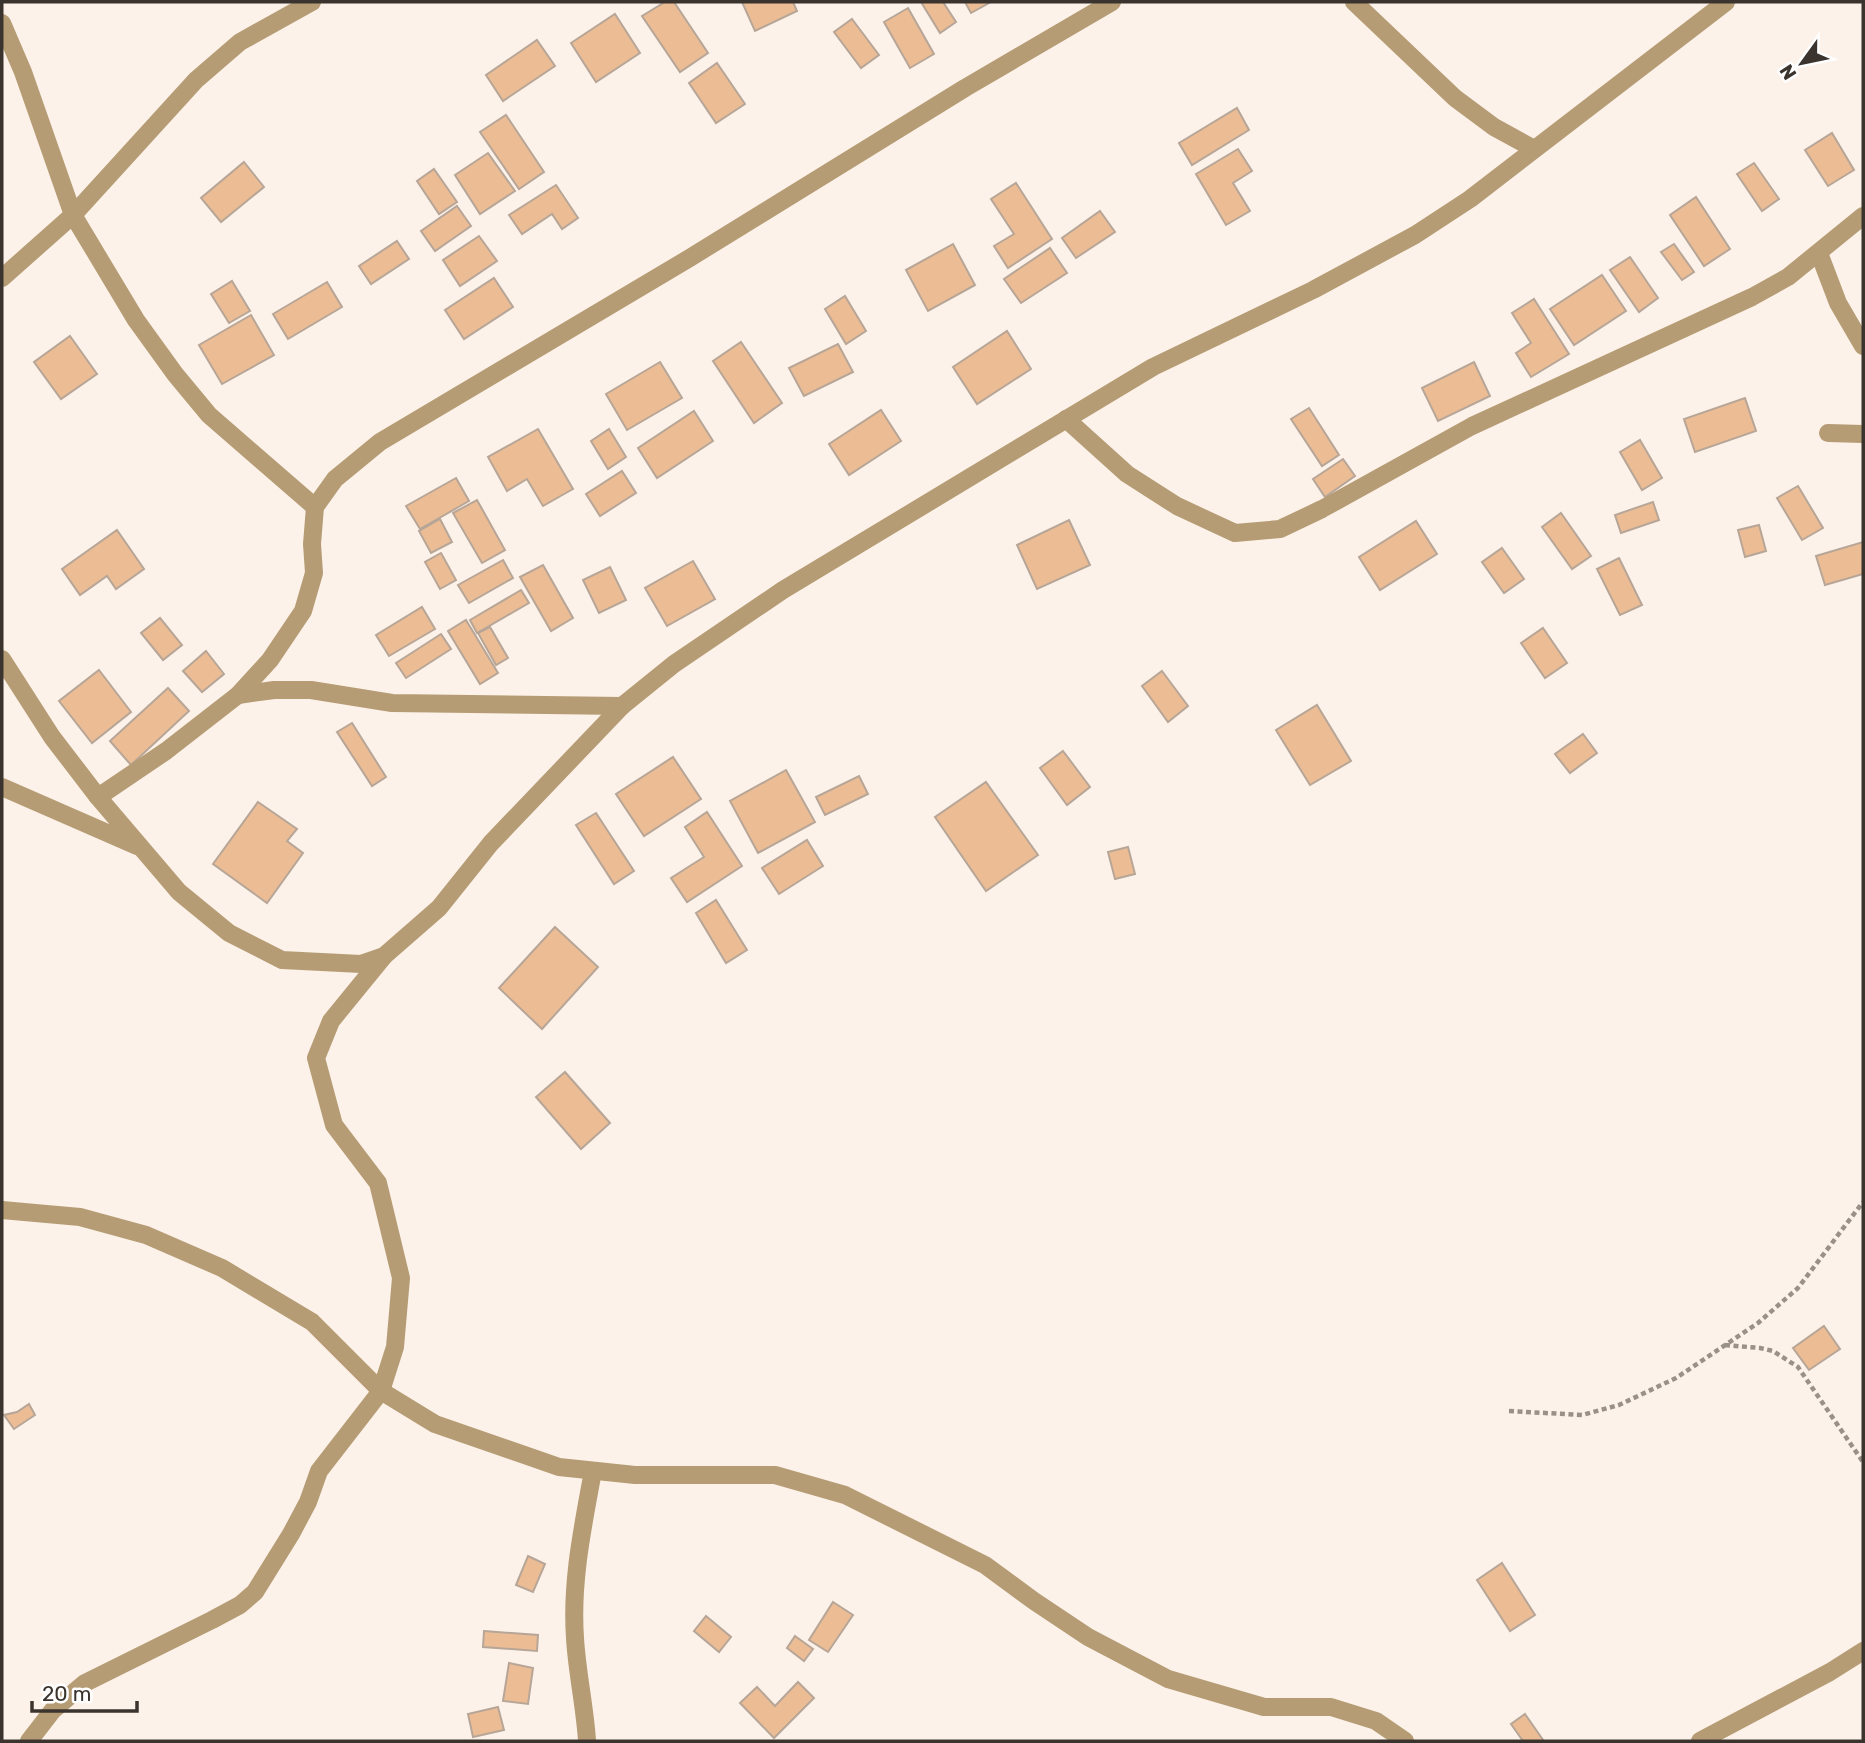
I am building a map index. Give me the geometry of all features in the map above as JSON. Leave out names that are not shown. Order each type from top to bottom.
[{"type":"street","points":[[2,278],[73,215],[197,80],[240,42],[312,2]]},
{"type":"street","points":[[97,797],[166,751],[238,695],[270,660],[303,611],[314,573],[312,544],[315,507],[335,479],[380,442],[688,260],[965,88],[1112,2]]},
{"type":"street","points":[[29,1741],[53,1710],[85,1683],[212,1620],[240,1605],[255,1592],[292,1534],[308,1502],[319,1471],[381,1391],[395,1347],[401,1278],[379,1183],[334,1125],[316,1058],[331,1021],[384,956],[439,908],[491,843],[622,706],[674,664],[783,590],[1153,367],[1313,290],[1415,235],[1470,199],[1726,2]]},
{"type":"street","points":[[1360,4],[1455,98],[1493,127],[1534,149]]},
{"type":"street","points":[[2,23],[23,72],[73,215],[136,320],[209,415],[315,507]]},
{"type":"street","points":[[1066,419],[1127,474],[1177,506],[1236,533],[1280,528],[1322,509],[1472,426],[1788,277],[1863,216]]},
{"type":"street","points":[[1819,253],[1839,303],[1863,346]]},
{"type":"street","points":[[1828,433],[1863,434]]},
{"type":"street","points":[[2,659],[52,737],[97,797],[179,892],[229,933],[282,960],[361,964],[384,956]]},
{"type":"street","points":[[238,695],[274,690],[312,690],[392,703],[622,706]]},
{"type":"street","points":[[2,787],[143,849]]},
{"type":"street","points":[[2,1210],[80,1217],[146,1235],[222,1268],[312,1322],[381,1391],[435,1424],[477,1441],[559,1467],[635,1475],[775,1475],[845,1495],[985,1564],[1088,1637],[1168,1679],[1264,1707],[1331,1707],[1376,1721],[1405,1741]]},
{"type":"street","points":[[587,1741],[575,1640],[574,1587],[593,1471]]},
{"type":"street","points":[[1700,1741],[1830,1672],[1863,1651]]},
{"type":"path","points":[[1509,1411],[1582,1415],[1619,1405],[1676,1378],[1758,1323],[1798,1288],[1863,1202]]},
{"type":"path","points":[[1725,1345],[1760,1348],[1773,1352],[1798,1367],[1863,1462]]},
{"type":"building","points":[[665,2],[674,2],[708,53],[680,72],[642,16]]},
{"type":"building","points":[[742,2],[793,2],[797,11],[755,31]]},
{"type":"building","points":[[921,2],[943,2],[956,22],[940,33]]},
{"type":"building","points":[[965,2],[988,2],[989,3],[971,13]]},
{"type":"building","points":[[908,8],[934,54],[910,68],[884,22]]},
{"type":"building","points":[[615,14],[640,53],[596,82],[571,43]]},
{"type":"building","points":[[852,19],[879,55],[861,68],[834,32]]},
{"type":"building","points":[[537,40],[555,66],[503,101],[486,75]]},
{"type":"building","points":[[717,63],[745,104],[716,123],[689,83]]},
{"type":"building","points":[[1237,108],[1249,130],[1192,165],[1179,143]]},
{"type":"building","points":[[506,115],[544,172],[519,189],[480,132]]},
{"type":"building","points":[[1832,133],[1854,170],[1828,186],[1805,150]]},
{"type":"building","points":[[1238,149],[1252,171],[1233,183],[1250,211],[1226,225],[1196,174]]},
{"type":"building","points":[[488,153],[515,191],[480,214],[455,175]]},
{"type":"building","points":[[244,162],[264,187],[221,222],[201,198]]},
{"type":"building","points":[[1754,163],[1779,199],[1762,211],[1737,174]]},
{"type":"building","points":[[434,169],[457,202],[439,214],[417,181]]},
{"type":"building","points":[[1016,183],[1052,239],[1008,268],[994,246],[1014,234],[991,199]]},
{"type":"building","points":[[556,185],[578,218],[562,229],[552,214],[522,234],[509,215]]},
{"type":"building","points":[[1696,197],[1730,249],[1704,266],[1670,215]]},
{"type":"building","points":[[457,206],[471,226],[435,251],[421,231]]},
{"type":"building","points":[[1100,211],[1115,232],[1076,258],[1062,238]]},
{"type":"building","points":[[479,236],[497,261],[460,286],[443,260]]},
{"type":"building","points":[[397,241],[409,259],[371,284],[359,266]]},
{"type":"building","points":[[953,244],[975,285],[928,311],[906,270]]},
{"type":"building","points":[[1674,244],[1694,272],[1682,280],[1661,252]]},
{"type":"building","points":[[1050,248],[1067,273],[1021,303],[1004,279]]},
{"type":"building","points":[[1630,257],[1658,298],[1639,312],[1610,270]]},
{"type":"building","points":[[1602,275],[1626,311],[1574,345],[1550,309]]},
{"type":"building","points":[[494,278],[513,307],[464,339],[445,310]]},
{"type":"building","points":[[232,281],[250,311],[229,323],[211,294]]},
{"type":"building","points":[[327,282],[342,307],[288,339],[273,314]]},
{"type":"building","points":[[845,296],[866,331],[846,344],[825,309]]},
{"type":"building","points":[[1534,299],[1569,354],[1531,377],[1516,353],[1531,343],[1512,313]]},
{"type":"building","points":[[251,315],[274,355],[222,384],[199,345]]},
{"type":"building","points":[[1007,331],[1031,369],[977,404],[953,367]]},
{"type":"building","points":[[70,336],[97,374],[61,399],[34,362]]},
{"type":"building","points":[[741,342],[782,403],[754,423],[713,361]]},
{"type":"building","points":[[838,344],[853,372],[804,396],[789,368]]},
{"type":"building","points":[[660,362],[682,398],[627,430],[606,394]]},
{"type":"building","points":[[1474,362],[1490,396],[1438,421],[1422,388]]},
{"type":"building","points":[[1745,398],[1756,431],[1695,452],[1684,419]]},
{"type":"building","points":[[1309,408],[1339,455],[1322,466],[1291,419]]},
{"type":"building","points":[[881,410],[901,441],[849,475],[829,444]]},
{"type":"building","points":[[694,411],[713,441],[657,478],[638,448]]},
{"type":"building","points":[[538,429],[573,489],[543,506],[527,479],[507,491],[488,457]]},
{"type":"building","points":[[609,429],[626,457],[608,469],[591,441]]},
{"type":"building","points":[[1640,440],[1662,478],[1642,490],[1620,452]]},
{"type":"building","points":[[1343,459],[1355,476],[1325,497],[1313,479]]},
{"type":"building","points":[[622,471],[636,493],[600,516],[586,494]]},
{"type":"building","points":[[456,478],[469,501],[420,529],[406,506]]},
{"type":"building","points":[[1798,486],[1823,528],[1802,540],[1777,498]]},
{"type":"building","points":[[477,500],[505,550],[482,563],[453,513]]},
{"type":"building","points":[[1653,502],[1659,520],[1621,533],[1615,515]]},
{"type":"building","points":[[1561,513],[1591,556],[1572,569],[1542,527]]},
{"type":"building","points":[[440,519],[452,542],[431,553],[419,531]]},
{"type":"building","points":[[1069,520],[1090,565],[1037,589],[1017,545]]},
{"type":"building","points":[[1416,521],[1437,554],[1380,590],[1359,557]]},
{"type":"building","points":[[1759,525],[1766,551],[1745,557],[1738,530]]},
{"type":"building","points":[[117,530],[144,569],[116,589],[107,576],[80,595],[62,569]]},
{"type":"building","points":[[1863,542],[1863,574],[1825,585],[1816,556]]},
{"type":"building","points":[[1502,548],[1524,579],[1504,593],[1482,562]]},
{"type":"building","points":[[441,553],[456,580],[440,589],[425,562]]},
{"type":"building","points":[[1619,558],[1642,605],[1620,615],[1597,569]]},
{"type":"building","points":[[503,560],[513,578],[469,603],[458,585]]},
{"type":"building","points":[[693,561],[715,599],[667,626],[645,588]]},
{"type":"building","points":[[543,565],[573,618],[551,631],[520,577]]},
{"type":"building","points":[[610,567],[626,600],[599,613],[583,580]]},
{"type":"building","points":[[521,590],[529,603],[477,633],[470,620]]},
{"type":"building","points":[[422,607],[435,629],[389,656],[376,635]]},
{"type":"building","points":[[160,618],[182,645],[163,660],[141,633]]},
{"type":"building","points":[[466,620],[498,673],[480,684],[448,631]]},
{"type":"building","points":[[490,627],[508,658],[496,665],[478,633]]},
{"type":"building","points":[[1543,628],[1567,663],[1545,678],[1521,643]]},
{"type":"building","points":[[441,634],[451,649],[406,678],[396,663]]},
{"type":"building","points":[[206,651],[224,674],[202,692],[183,671]]},
{"type":"building","points":[[99,670],[131,712],[92,743],[59,701]]},
{"type":"building","points":[[1162,671],[1188,706],[1168,722],[1142,686]]},
{"type":"building","points":[[168,688],[189,711],[131,765],[110,741]]},
{"type":"building","points":[[1317,705],[1351,761],[1310,785],[1276,730]]},
{"type":"building","points":[[352,723],[386,777],[372,786],[337,732]]},
{"type":"building","points":[[1583,734],[1597,753],[1570,773],[1555,754]]},
{"type":"building","points":[[1063,751],[1090,787],[1067,805],[1040,768]]},
{"type":"building","points":[[673,757],[701,799],[644,836],[616,794]]},
{"type":"building","points":[[786,770],[815,822],[758,853],[730,801]]},
{"type":"building","points":[[859,776],[868,794],[825,815],[816,797]]},
{"type":"building","points":[[986,782],[1038,855],[986,891],[935,817]]},
{"type":"building","points":[[258,802],[297,829],[287,841],[303,853],[267,903],[213,864]]},
{"type":"building","points":[[707,812],[742,866],[687,902],[671,878],[704,857],[685,827]]},
{"type":"building","points":[[596,813],[634,871],[614,884],[576,825]]},
{"type":"building","points":[[807,840],[823,866],[779,894],[762,868]]},
{"type":"building","points":[[1128,847],[1135,874],[1115,879],[1108,852]]},
{"type":"building","points":[[716,900],[747,950],[726,963],[696,913]]},
{"type":"building","points":[[555,927],[598,967],[542,1029],[499,988]]},
{"type":"building","points":[[565,1072],[610,1123],[581,1149],[536,1097]]},
{"type":"building","points":[[1824,1326],[1840,1349],[1809,1370],[1793,1348]]},
{"type":"building","points":[[29,1404],[35,1415],[14,1429],[4,1415],[17,1412]]},
{"type":"building","points":[[528,1556],[545,1564],[533,1592],[516,1585]]},
{"type":"building","points":[[1502,1563],[1535,1615],[1510,1631],[1477,1580]]},
{"type":"building","points":[[833,1602],[853,1615],[828,1652],[809,1640]]},
{"type":"building","points":[[706,1616],[731,1637],[719,1652],[694,1631]]},
{"type":"building","points":[[484,1631],[538,1635],[537,1651],[483,1647]]},
{"type":"building","points":[[795,1636],[813,1649],[804,1661],[787,1648]]},
{"type":"building","points":[[509,1663],[533,1668],[528,1704],[503,1701]]},
{"type":"building","points":[[798,1682],[814,1698],[774,1738],[740,1703],[757,1687],[775,1706]]},
{"type":"building","points":[[498,1707],[504,1730],[473,1737],[468,1714]]},
{"type":"building","points":[[1525,1714],[1542,1741],[1523,1741],[1511,1724]]}]
